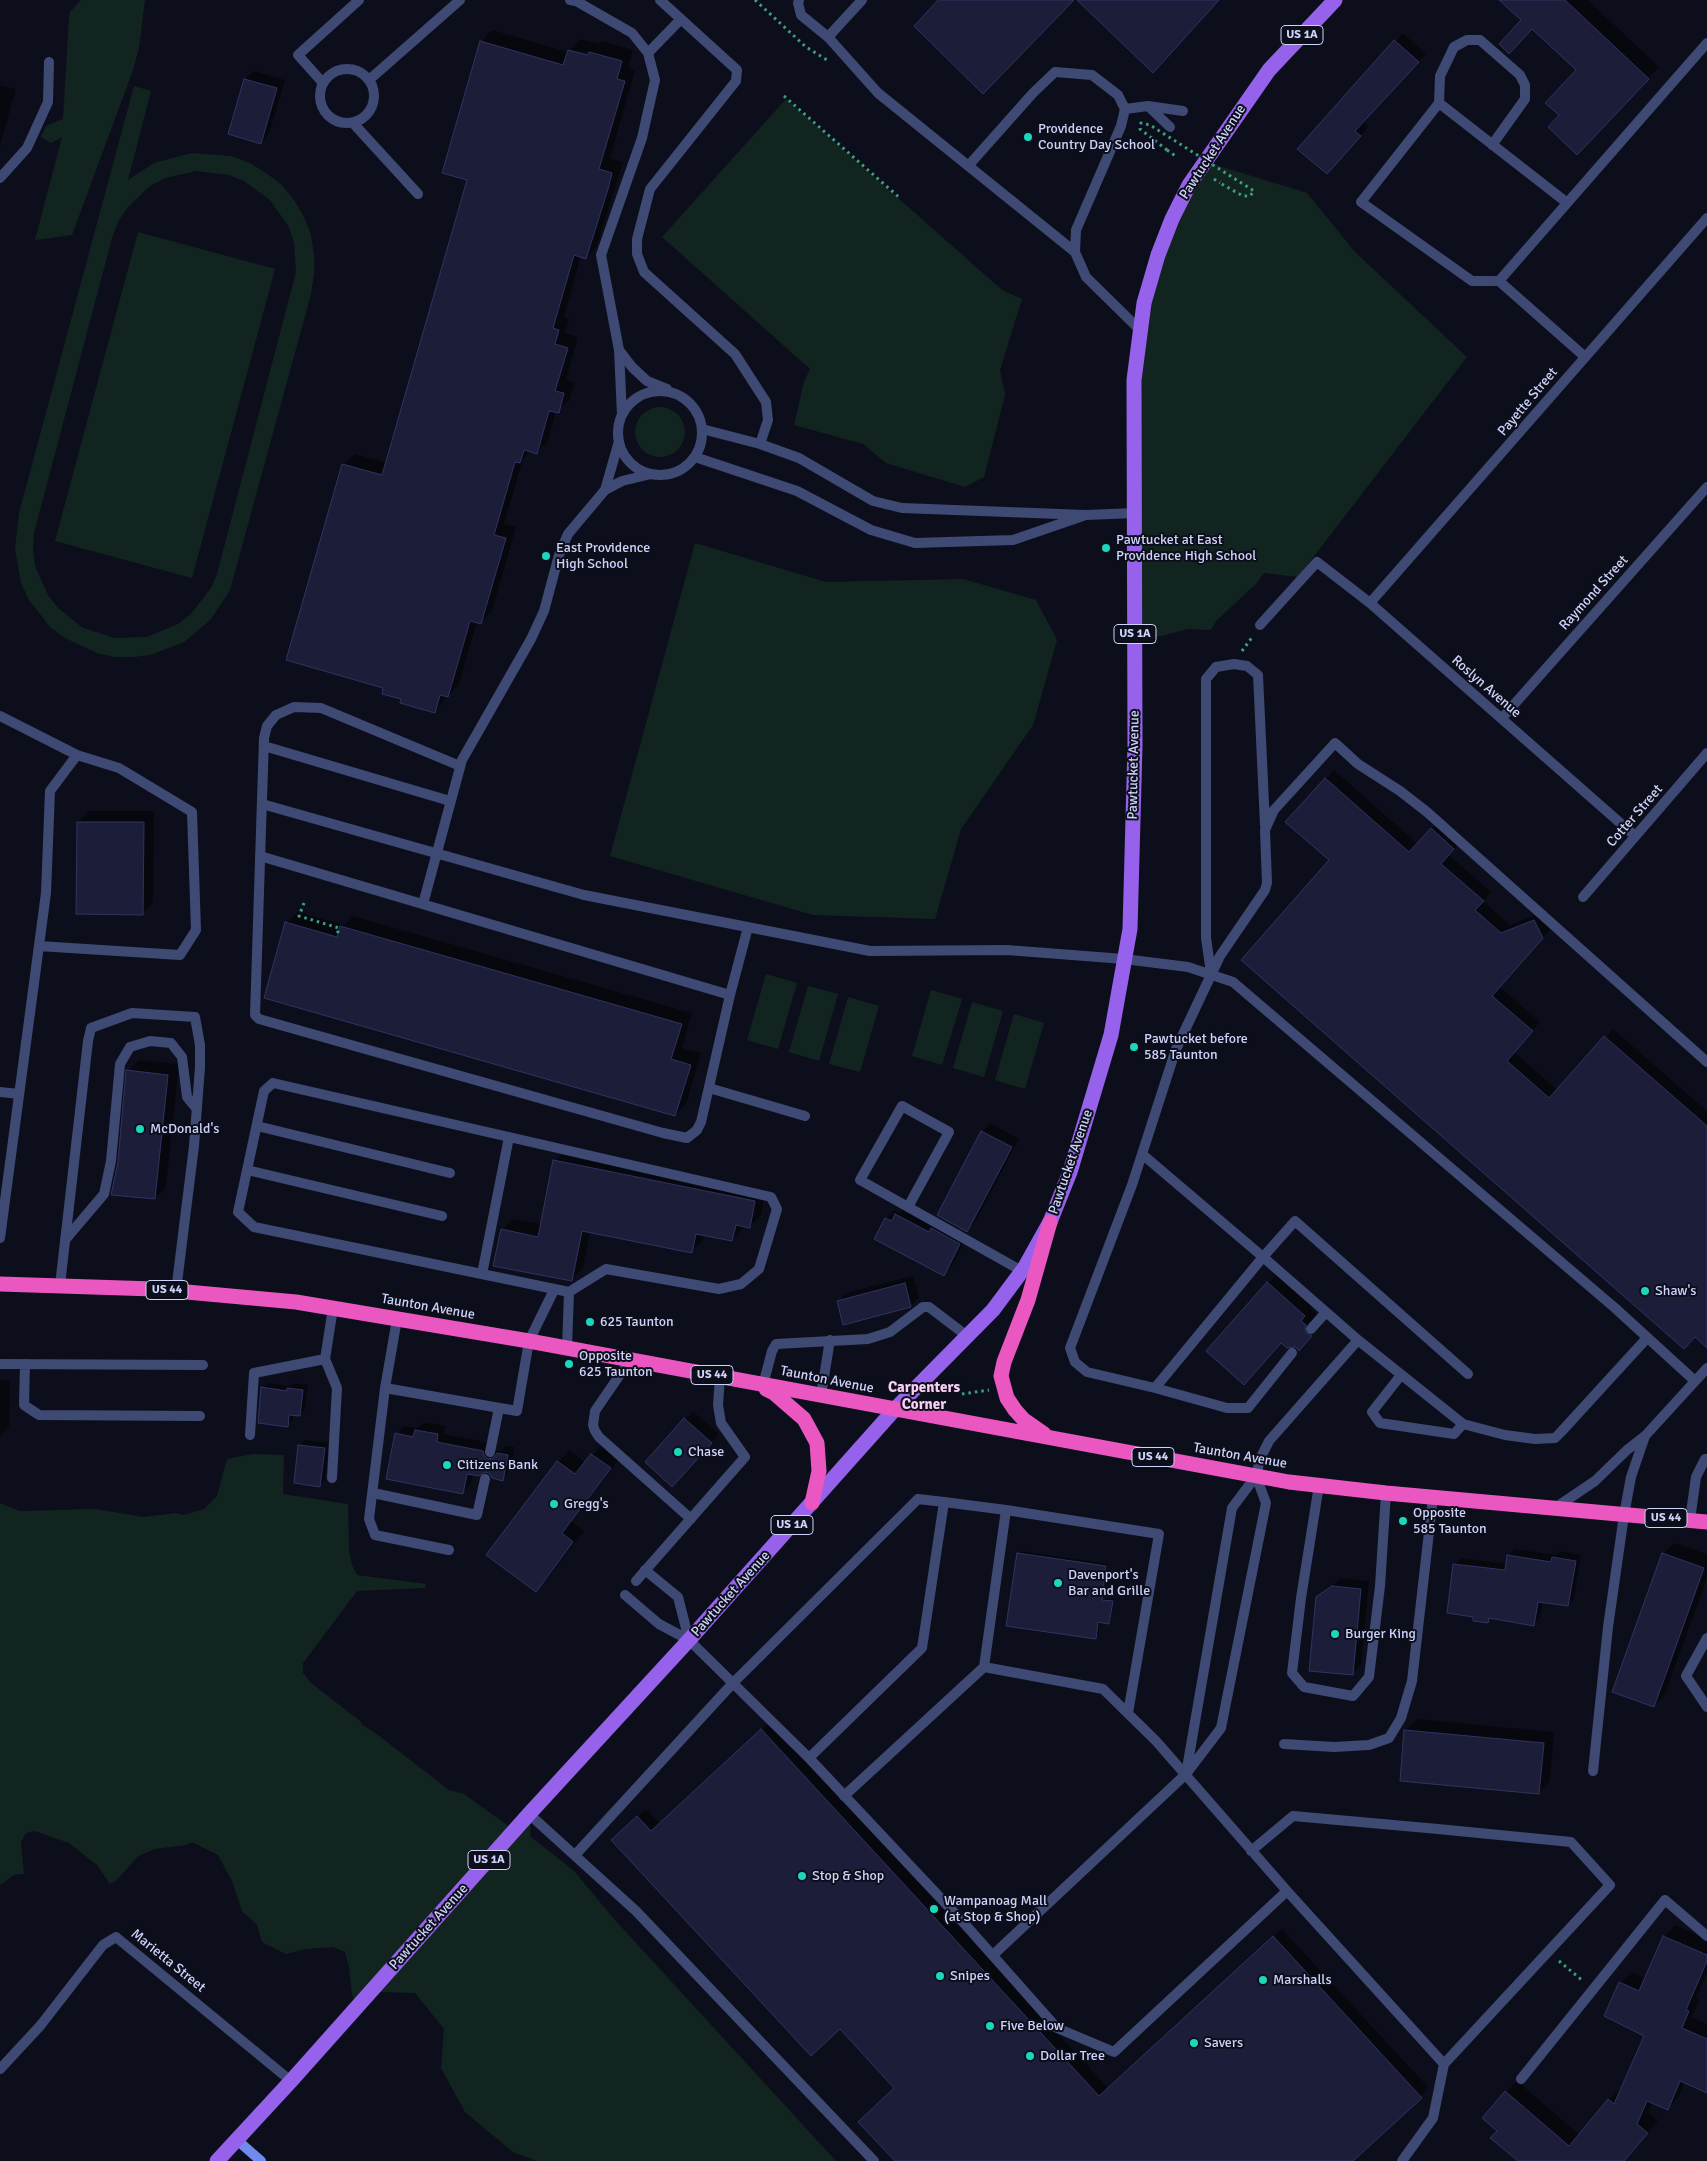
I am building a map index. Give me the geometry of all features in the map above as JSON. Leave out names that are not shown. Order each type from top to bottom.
[{"type":"highway","points":[[1049,1438],[1024,1420],[1015,1410],[1007,1398],[1001,1376],[1004,1362],[1028,1300],[1050,1222]]},
{"type":"highway","name":"Taunton Avenue","points":[[0,1284],[176,1291],[333,1308],[529,1341],[1256,1476],[1319,1486],[1707,1522]]},
{"type":"highway","points":[[757,1384],[792,1406],[804,1419],[812,1432],[818,1449],[819,1471],[812,1503]]},
{"type":"main road","name":"Pawtucket Avenue","points":[[217,2161],[291,2081],[529,1814],[689,1640],[895,1409],[993,1310],[1022,1271],[1050,1222],[1073,1162],[1111,1035],[1130,929],[1135,745],[1134,380],[1144,303],[1158,255],[1172,219],[1189,185],[1269,70],[1335,0]]},
{"type":"street","points":[[323,82],[298,55],[358,0]]},
{"type":"street","points":[[570,0],[576,1],[632,33],[648,53],[655,80],[642,138],[601,255],[607,296],[619,350],[622,415],[618,434],[620,447],[627,459],[638,469],[651,474],[665,475],[679,471],[691,463],[703,438],[697,410],[676,393],[647,381],[632,367],[619,350]]},
{"type":"street","points":[[660,0],[737,70],[736,81],[650,189],[637,239],[637,254],[644,272],[736,354],[766,402],[768,420],[760,444]]},
{"type":"street","points":[[799,0],[801,15],[828,38],[878,93],[1075,252]]},
{"type":"street","points":[[828,38],[862,0]]},
{"type":"street","points":[[369,80],[458,1]]},
{"type":"street","points":[[648,53],[681,19]]},
{"type":"street","points":[[1492,144],[1525,99],[1525,85],[1520,75],[1480,40],[1467,40],[1454,47],[1440,76],[1439,103],[1361,202],[1472,281],[1498,281],[1584,356]]},
{"type":"street","points":[[1498,281],[1707,43]]},
{"type":"street","points":[[0,178],[27,148],[48,102],[49,62]]},
{"type":"street","points":[[346,68],[354,69],[369,80],[375,97],[373,106],[368,114],[353,123],[344,124],[328,116],[320,100],[323,82],[336,71],[346,68]]},
{"type":"street","points":[[968,165],[1055,72],[1092,75],[1118,95],[1125,109],[1121,126],[1076,230],[1075,252],[1086,277],[1141,331]]},
{"type":"street","points":[[1439,103],[1566,202]]},
{"type":"street","points":[[1125,109],[1148,106],[1183,111]]},
{"type":"street","points":[[1148,106],[1170,127]]},
{"type":"street","points":[[353,123],[418,194]]},
{"type":"street","name":"Payette Street","points":[[1370,603],[1500,456],[1584,356],[1707,218]]},
{"type":"street","points":[[622,415],[636,398],[648,392],[662,390],[676,393]]},
{"type":"street","points":[[702,429],[760,444],[799,458],[873,501],[902,508],[1086,514],[1135,513]]},
{"type":"street","points":[[605,490],[619,440]]},
{"type":"street","points":[[695,457],[797,491],[872,530],[915,543],[1012,540],[1053,528],[1086,514]]},
{"type":"street","points":[[423,904],[460,766],[475,734],[531,640],[544,611],[559,555],[568,534],[605,490],[622,481],[651,474]]},
{"type":"street","name":"Raymond Street","points":[[1502,718],[1707,487]]},
{"type":"street","name":"Roslyn Avenue","points":[[1260,624],[1317,562],[1370,603],[1635,836]]},
{"type":"street","points":[[1211,973],[1206,938],[1206,679],[1216,667],[1234,664],[1247,666],[1258,675],[1266,890],[1220,956],[1176,1049],[1142,1154],[1070,1348],[1074,1362],[1087,1372],[1227,1408],[1248,1408],[1292,1353]]},
{"type":"street","points":[[460,766],[321,708],[294,707],[276,715],[267,726],[264,746],[255,1015],[259,1019],[663,1133],[687,1138],[697,1130],[702,1122],[730,995],[748,927]]},
{"type":"street","points":[[0,716],[77,755],[119,768],[192,812],[196,930],[180,955],[39,946]]},
{"type":"street","points":[[1265,830],[1274,810],[1335,742],[1358,764],[1400,791],[1427,812],[1707,1062]]},
{"type":"street","points":[[264,746],[450,801]]},
{"type":"street","name":"Cotter Street","points":[[1583,897],[1707,753]]},
{"type":"street","points":[[0,1238],[46,893],[50,790],[77,755]]},
{"type":"street","points":[[262,804],[584,895],[870,951],[1007,950],[1172,964],[1211,973],[1232,982],[1244,990],[1647,1338],[1695,1382]]},
{"type":"street","points":[[260,856],[730,995]]},
{"type":"street","points":[[60,1285],[91,1028],[132,1013],[195,1017],[200,1045],[197,1109],[176,1291]]},
{"type":"street","points":[[65,1240],[104,1194],[111,1161],[120,1064],[130,1047],[150,1041],[171,1043],[182,1057],[187,1097],[197,1109]]},
{"type":"street","points":[[274,1083],[509,1137],[771,1197],[777,1209],[759,1268],[741,1284],[719,1289],[606,1269],[569,1292],[254,1227],[238,1212],[264,1091],[274,1083]]},
{"type":"street","points":[[710,1088],[805,1116]]},
{"type":"street","points":[[0,1092],[19,1094]]},
{"type":"street","points":[[908,1208],[949,1132],[902,1106],[860,1180],[908,1208],[1022,1271]]},
{"type":"street","points":[[256,1126],[450,1173]]},
{"type":"street","points":[[482,1274],[509,1137]]},
{"type":"street","points":[[1142,1154],[1358,1340],[1463,1424],[1504,1435],[1535,1439],[1555,1438],[1647,1338]]},
{"type":"street","points":[[247,1170],[442,1216]]},
{"type":"street","points":[[1155,1388],[1295,1221],[1468,1374]]},
{"type":"street","points":[[385,1388],[517,1411],[529,1341],[554,1290]]},
{"type":"street","points":[[567,1348],[569,1292]]},
{"type":"street","points":[[757,1384],[776,1344],[868,1338],[890,1332],[923,1307],[929,1307],[967,1336]]},
{"type":"street","points":[[332,1478],[337,1388],[326,1359],[333,1308]]},
{"type":"street","points":[[1311,1329],[1326,1312]]},
{"type":"street","points":[[397,1319],[385,1388],[369,1519],[375,1535],[448,1550]]},
{"type":"street","points":[[821,1396],[830,1340]]},
{"type":"street","points":[[1186,1774],[1232,1508],[1256,1476],[1260,1459],[1269,1442],[1358,1340]]},
{"type":"street","points":[[250,1435],[254,1373],[326,1359]]},
{"type":"street","points":[[630,1360],[598,1404],[593,1418],[595,1431],[599,1437],[691,1519]]},
{"type":"street","points":[[0,1364],[203,1365]]},
{"type":"street","points":[[25,1364],[24,1405],[39,1415],[200,1416]]},
{"type":"street","points":[[1554,1509],[1595,1481],[1627,1450],[1645,1436],[1707,1368]]},
{"type":"street","points":[[1401,1375],[1372,1412],[1380,1423],[1454,1434],[1463,1424]]},
{"type":"street","points":[[636,1581],[745,1457],[721,1423],[718,1405],[720,1377]]},
{"type":"street","points":[[490,1452],[499,1408]]},
{"type":"street","points":[[1592,1770],[1608,1627],[1624,1515],[1631,1477],[1645,1436]]},
{"type":"street","points":[[1690,1520],[1696,1477],[1705,1459],[1707,1459]]},
{"type":"street","points":[[993,1955],[1186,1774],[1221,1728],[1266,1504],[1256,1476]]},
{"type":"street","points":[[373,1493],[477,1515],[484,1479]]},
{"type":"street","points":[[1319,1486],[1302,1589],[1292,1674],[1304,1688],[1353,1696],[1369,1677],[1380,1586],[1386,1493]]},
{"type":"street","points":[[1284,1744],[1369,1745],[1389,1738],[1401,1718],[1412,1681],[1434,1497]]},
{"type":"street","points":[[576,1854],[733,1683],[918,1499],[1006,1510],[1160,1534],[1128,1713]]},
{"type":"street","points":[[809,1758],[922,1648],[944,1502]]},
{"type":"street","points":[[844,1796],[984,1667],[1006,1510]]},
{"type":"street","points":[[645,1570],[678,1597],[689,1640]]},
{"type":"street","points":[[625,1595],[659,1624],[689,1640],[809,1758],[993,1955],[1057,2028],[1114,2052],[1287,1891]]},
{"type":"street","points":[[1707,1638],[1686,1676],[1707,1707]]},
{"type":"street","points":[[984,1667],[1103,1689],[1186,1774],[1251,1851],[1444,2064]]},
{"type":"street","points":[[529,1814],[576,1854],[636,1911],[874,2161]]},
{"type":"street","points":[[1251,1851],[1293,1816],[1571,1842],[1610,1885],[1444,2064],[1433,2118],[1402,2161]]},
{"type":"street","points":[[1521,2079],[1665,1900],[1707,1936]]},
{"type":"street","name":"Marietta Street","points":[[0,2068],[40,2026],[103,1945],[116,1937],[291,2081]]},
{"type":"street","points":[[237,2140],[260,2161]]},
{"type":"path","points":[[755,0],[806,47],[830,62]]},
{"type":"path","points":[[784,96],[901,199]]},
{"type":"path","points":[[1177,157],[1140,129],[1141,123],[1150,124],[1254,191],[1250,196],[1243,196],[1214,179]]},
{"type":"path","points":[[1234,664],[1260,624]]},
{"type":"path","points":[[304,903],[300,916],[339,928],[337,935]]},
{"type":"path","points":[[962,1394],[990,1390]]},
{"type":"path","points":[[1548,1952],[1594,1989]]},
{"type":"green space","points":[[81,0],[145,0],[139,48],[133,70],[72,235],[35,240],[62,137],[51,143],[41,137],[46,126],[63,119],[69,17],[70,12]]},
{"type":"green space","points":[[134,86],[151,91],[128,180],[154,163],[192,153],[231,156],[250,163],[282,185],[304,217],[311,235],[314,255],[311,294],[230,590],[211,619],[184,642],[150,655],[115,657],[97,653],[65,638],[51,628],[29,600],[21,583],[15,549],[19,513]],"holes":[[[196,171],[229,175],[244,181],[270,200],[289,227],[294,243],[296,272],[217,574],[211,588],[191,614],[178,624],[147,637],[115,638],[83,628],[58,608],[48,595],[35,566],[34,533],[112,238],[118,222],[127,208],[150,186],[165,178]]]},
{"type":"green space","points":[[786,99],[1002,290],[1022,299],[1000,370],[1005,395],[984,477],[965,487],[886,463],[863,444],[794,425],[804,382],[810,369],[662,237]]},
{"type":"green space","points":[[1203,161],[1307,193],[1355,252],[1467,357],[1298,577],[1264,573],[1256,584],[1216,621],[1211,630],[1188,629],[1162,636],[1127,637],[1137,326]]},
{"type":"green space","points":[[138,232],[275,269],[192,578],[55,541]]},
{"type":"green space","points":[[660,407],[669,409],[680,418],[685,432],[683,441],[674,452],[660,457],[651,455],[640,446],[635,432],[637,423],[646,412]]},
{"type":"green space","points":[[695,543],[826,582],[963,579],[1036,600],[1057,640],[1033,725],[961,829],[935,919],[813,915],[610,856]]},
{"type":"green space","points":[[766,974],[797,983],[778,1049],[747,1040]]},
{"type":"green space","points":[[808,986],[838,994],[819,1061],[789,1052]]},
{"type":"green space","points":[[931,990],[962,999],[942,1065],[912,1056]]},
{"type":"green space","points":[[848,997],[879,1006],[860,1072],[829,1064]]},
{"type":"green space","points":[[972,1002],[1003,1011],[984,1077],[953,1068]]},
{"type":"green space","points":[[1014,1014],[1044,1023],[1025,1089],[995,1080]]},
{"type":"green space","points":[[253,1454],[284,1455],[283,1494],[348,1504],[349,1551],[352,1565],[357,1575],[426,1584],[425,1588],[357,1591],[303,1663],[303,1673],[311,1683],[360,1721],[362,1725],[374,1732],[449,1790],[464,1794],[514,1830],[531,1821],[530,1836],[574,1871],[614,1919],[836,2161],[537,2161],[513,2152],[465,2112],[441,2068],[444,2029],[415,1993],[380,1992],[356,2003],[352,1995],[349,1967],[345,1952],[333,1947],[306,1949],[286,1954],[262,1942],[257,1925],[242,1911],[232,1881],[218,1855],[192,1842],[186,1845],[154,1849],[137,1857],[117,1880],[110,1884],[97,1865],[69,1843],[35,1831],[26,1833],[21,1842],[24,1874],[14,1875],[0,1885],[0,1503],[20,1511],[95,1509],[143,1517],[176,1513],[183,1515],[204,1509],[217,1496],[227,1459]]},
{"type":"building","points":[[938,0],[1074,0],[983,94],[914,26]]},
{"type":"building","points":[[1077,0],[1219,0],[1153,73]]},
{"type":"building","points":[[1499,0],[1565,0],[1649,79],[1577,155],[1548,127],[1559,115],[1545,103],[1576,70],[1532,29],[1509,54],[1499,44],[1521,20]]},
{"type":"building","points":[[1394,40],[1419,62],[1355,131],[1361,136],[1327,174],[1297,149]]},
{"type":"building","points":[[480,41],[563,65],[568,50],[588,55],[589,52],[622,61],[617,79],[625,81],[599,169],[612,173],[608,189],[586,259],[574,255],[553,328],[559,330],[555,344],[568,348],[555,391],[564,393],[559,413],[549,411],[537,454],[524,450],[520,463],[515,462],[494,535],[506,538],[481,624],[470,621],[448,697],[440,695],[435,713],[400,703],[401,699],[382,694],[383,688],[286,660],[342,464],[382,475],[467,180],[442,173]]},
{"type":"building","points":[[244,79],[277,88],[261,144],[228,134]]},
{"type":"building","points":[[1325,778],[1409,852],[1431,828],[1454,849],[1441,864],[1484,901],[1475,910],[1501,933],[1534,920],[1543,938],[1492,996],[1533,1031],[1507,1061],[1549,1098],[1604,1036],[1707,1126],[1707,1348],[1695,1337],[1684,1349],[1241,960],[1329,860],[1285,822]]},
{"type":"building","points":[[77,822],[144,822],[143,915],[76,914]]},
{"type":"building","points":[[285,922],[337,937],[340,926],[682,1024],[671,1059],[691,1065],[675,1116],[264,998]]},
{"type":"building","name":"McDonald's","points":[[126,1070],[168,1075],[155,1199],[111,1195],[118,1162]]},
{"type":"building","points":[[981,1131],[1012,1147],[967,1232],[937,1215]]},
{"type":"building","points":[[553,1160],[755,1201],[750,1228],[736,1225],[732,1241],[696,1234],[692,1253],[582,1231],[572,1281],[493,1266],[501,1229],[538,1237]]},
{"type":"building","points":[[895,1214],[929,1232],[931,1228],[960,1244],[944,1276],[874,1239],[885,1218],[892,1221]]},
{"type":"building","points":[[1267,1282],[1305,1316],[1301,1321],[1306,1325],[1305,1332],[1312,1336],[1299,1351],[1296,1347],[1287,1348],[1281,1343],[1244,1385],[1206,1351]]},
{"type":"building","points":[[905,1283],[911,1307],[843,1325],[837,1301]]},
{"type":"building","points":[[261,1387],[287,1391],[287,1388],[303,1390],[300,1416],[289,1415],[288,1427],[258,1423]]},
{"type":"building","name":"Chase","points":[[684,1418],[712,1443],[672,1487],[645,1462]]},
{"type":"building","name":"Citizens Bank","points":[[415,1430],[438,1434],[437,1442],[483,1451],[488,1459],[493,1458],[497,1453],[508,1455],[503,1481],[492,1478],[486,1472],[479,1476],[467,1474],[463,1494],[386,1479],[395,1433],[413,1437]]},
{"type":"building","points":[[298,1445],[325,1448],[320,1487],[294,1483]]},
{"type":"building","name":"Gregg's","points":[[591,1454],[611,1468],[562,1533],[573,1542],[536,1592],[486,1555],[557,1461],[575,1474]]},
{"type":"building","name":"Davenport's Bar and Grille","points":[[1017,1553],[1106,1566],[1102,1600],[1113,1601],[1109,1624],[1098,1622],[1096,1639],[1006,1626]]},
{"type":"building","points":[[1662,1553],[1704,1568],[1654,1707],[1612,1692]]},
{"type":"building","points":[[1507,1555],[1551,1562],[1552,1557],[1576,1561],[1568,1606],[1538,1602],[1534,1626],[1489,1618],[1488,1623],[1473,1621],[1473,1617],[1447,1613],[1453,1564],[1505,1570]]},
{"type":"building","name":"Burger King","points":[[1332,1586],[1361,1589],[1353,1675],[1309,1671],[1316,1597]]},
{"type":"building","points":[[761,1729],[1099,2096],[1273,1936],[1422,2098],[1353,2161],[895,2161],[858,2122],[894,2088],[840,2029],[811,2056],[611,1840],[637,1816],[651,1831]]},
{"type":"building","points":[[1404,1730],[1544,1743],[1539,1794],[1400,1781]]},
{"type":"building","points":[[1663,1936],[1707,1955],[1707,1961],[1686,2010],[1689,2011],[1682,2028],[1707,2039],[1707,2093],[1680,2081],[1668,2110],[1647,2101],[1637,2124],[1648,2133],[1624,2161],[1518,2161],[1490,2138],[1497,2131],[1482,2118],[1505,2091],[1569,2146],[1608,2099],[1614,2104],[1644,2036],[1604,2016],[1619,1982],[1639,1991]]},
{"type":"place","name":"Providence Country Day School","points":[[1028,137]]},
{"type":"place","name":"Pawtucket at East Providence High School","points":[[1106,548]]},
{"type":"place","name":"East Providence High School","points":[[546,556]]},
{"type":"place","name":"Pawtucket before 585 Taunton","points":[[1134,1047]]},
{"type":"place","name":"McDonald's","points":[[140,1129]]},
{"type":"place","name":"Shaw's","points":[[1645,1291]]},
{"type":"place","name":"625 Taunton","points":[[590,1322]]},
{"type":"place","name":"Opposite 625 Taunton","points":[[569,1364]]},
{"type":"place","name":"Chase","points":[[678,1452]]},
{"type":"place","name":"Citizens Bank","points":[[447,1465]]},
{"type":"place","name":"Gregg's","points":[[554,1504]]},
{"type":"place","name":"Opposite 585 Taunton","points":[[1403,1521]]},
{"type":"place","name":"Davenport's Bar and Grille","points":[[1058,1583]]},
{"type":"place","name":"Burger King","points":[[1335,1634]]},
{"type":"place","name":"Stop & Shop","points":[[802,1876]]},
{"type":"place","name":"Wampanoag Mall (at Stop & Shop)","points":[[934,1909]]},
{"type":"place","name":"Snipes","points":[[940,1976]]},
{"type":"place","name":"Marshalls","points":[[1263,1980]]},
{"type":"place","name":"Five Below","points":[[990,2026]]},
{"type":"place","name":"Savers","points":[[1194,2043]]},
{"type":"place","name":"Dollar Tree","points":[[1030,2056]]},
{"type":"district","name":"Carpenters Corner","points":[[924,1396]]}]
